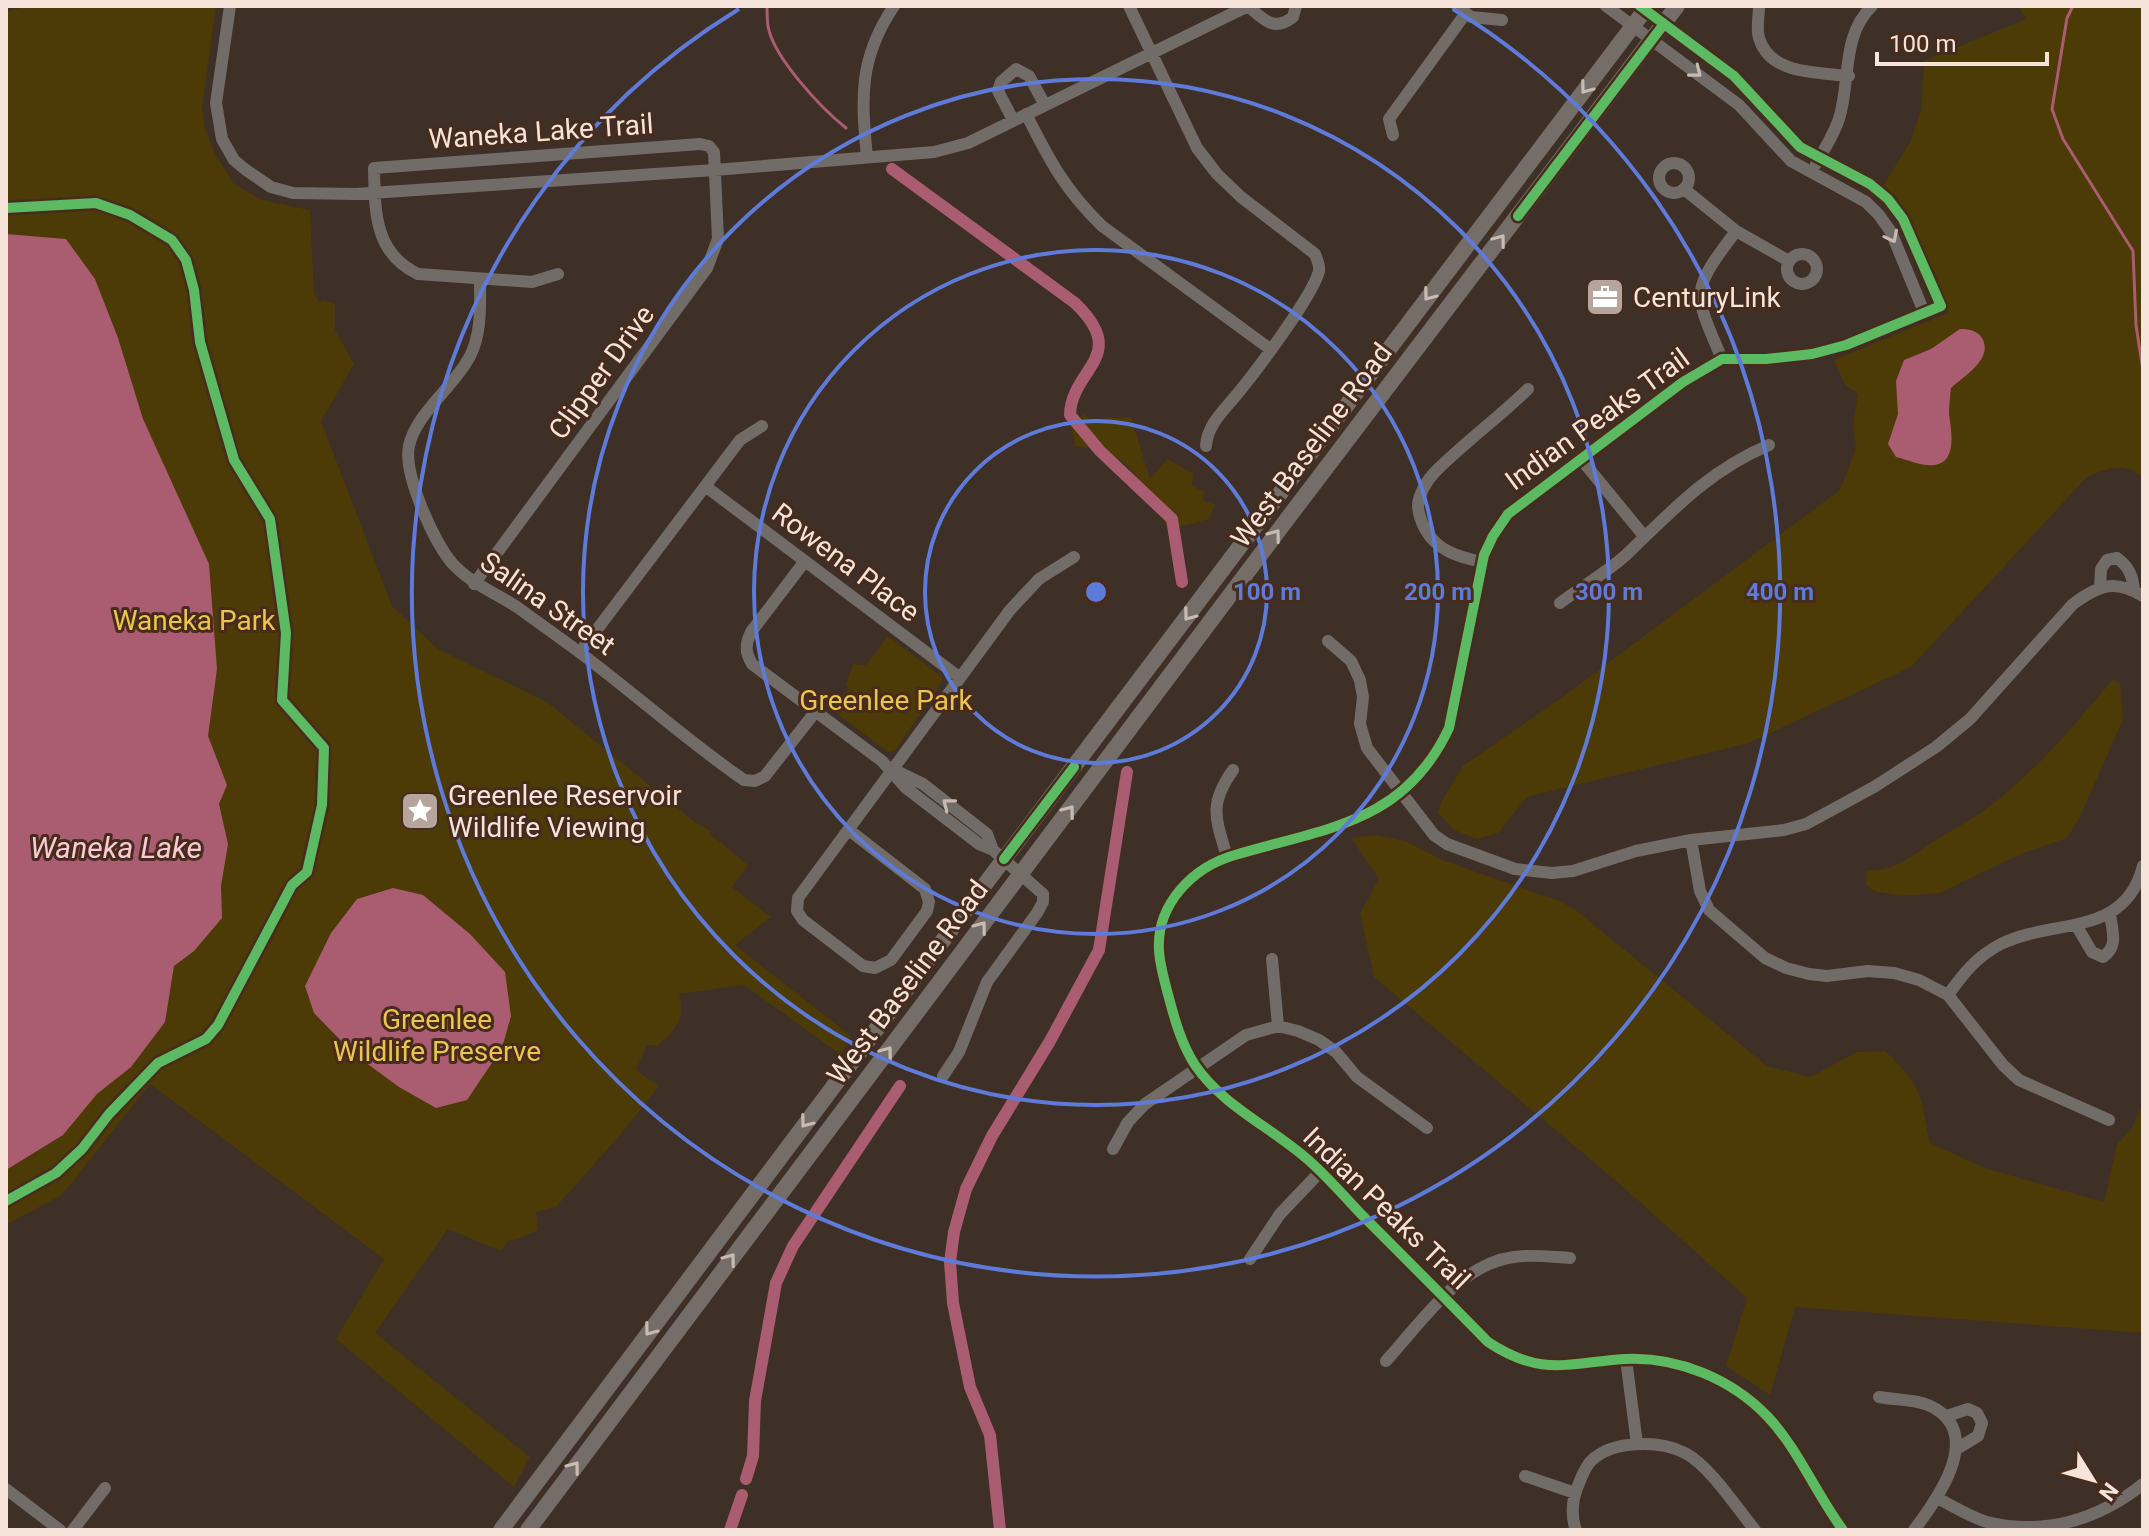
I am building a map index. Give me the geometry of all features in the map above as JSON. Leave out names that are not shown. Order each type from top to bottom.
[{"type":"main road","name":"West Baseline Road","points":[[528,1530],[1677,6]]},
{"type":"main road","name":"West Baseline Road","points":[[501,1530],[999,854],[1633,26],[1644,7]]},
{"type":"main road","points":[[677,1294],[694,1306]]},
{"type":"street","name":"Waneka Lake Trail","points":[[230,6],[216,103],[222,139],[234,160],[271,187],[293,193],[374,193],[934,152],[957,147],[1248,6],[1274,26],[1285,24],[1293,17],[1296,6]]},
{"type":"street","points":[[867,157],[861,103],[864,74],[869,53],[894,6]]},
{"type":"street","points":[[1129,6],[1197,148],[1217,174],[1241,197],[1315,254],[1319,263],[1319,273],[1298,310],[1222,410],[1206,438],[1206,446]]},
{"type":"street","points":[[1606,6],[1739,105],[1778,149],[1810,174],[1866,202],[1891,232],[1924,312]]},
{"type":"street","points":[[1759,6],[1757,36],[1764,50],[1775,61],[1789,69],[1849,76]]},
{"type":"street","points":[[1810,174],[1839,121],[1849,76],[1849,50],[1855,30],[1872,6]]},
{"type":"street","points":[[1644,7],[1734,76],[1800,147],[1819,158]]},
{"type":"street","points":[[1393,135],[1389,119],[1462,10],[1471,17],[1502,20]]},
{"type":"street","points":[[1013,120],[998,91],[1001,82],[1016,69],[1029,76],[1045,105]]},
{"type":"street","points":[[1026,114],[1058,177],[1102,226],[1270,349]]},
{"type":"street","name":"Waneka Lake Trail","points":[[374,193],[374,168],[700,144],[709,146],[714,152],[715,170]]},
{"type":"street","name":"Indian Peaks Trail","points":[[1819,158],[1870,184],[1888,199],[1903,219],[1941,306],[1846,345],[1812,354],[1766,359],[1722,359],[1683,382],[1508,514],[1493,536],[1482,562],[1449,728],[1439,749],[1401,793],[1345,825],[1227,857],[1204,868],[1185,883],[1165,914],[1159,951],[1180,1036],[1197,1068],[1225,1098],[1307,1159],[1488,1342],[1524,1362],[1565,1367],[1626,1359],[1660,1361],[1689,1367],[1712,1377],[1742,1394],[1779,1431],[1843,1530]]},
{"type":"street","name":"Clipper Drive","points":[[474,584],[707,268],[718,239],[715,170]]},
{"type":"street","points":[[1684,189],[1736,231],[1789,261]]},
{"type":"street","points":[[374,193],[381,237],[389,254],[402,267],[418,274],[532,282],[558,274]]},
{"type":"street","points":[[1722,359],[1704,319],[1700,303],[1701,285],[1707,270],[1736,231]]},
{"type":"street","name":"Salina Street","points":[[480,279],[476,342],[469,358],[415,431],[409,447],[408,464],[429,526],[452,563],[474,584],[514,606],[580,652],[744,780],[755,781],[765,776],[816,711]]},
{"type":"street","points":[[1482,562],[1454,555],[1439,546],[1427,533],[1418,504],[1433,474],[1528,389]]},
{"type":"street","points":[[580,652],[740,440],[762,426]]},
{"type":"street","points":[[1560,603],[1623,557],[1721,469],[1769,445]]},
{"type":"street","points":[[1581,459],[1644,536]]},
{"type":"street","name":"Rowena Place","points":[[705,486],[959,677]]},
{"type":"street","points":[[849,830],[925,889],[929,902],[927,911],[891,960],[875,968],[863,966],[803,920],[797,911],[798,898],[959,677],[1029,589],[1046,573],[1074,557]]},
{"type":"street","points":[[2100,588],[2101,569],[2107,560],[2117,558],[2126,565],[2139,593]]},
{"type":"street","points":[[805,561],[751,632],[746,643],[746,654],[752,664],[891,769],[906,788],[979,844],[999,854],[1043,894],[1043,902],[987,982],[959,1052],[943,1076]]},
{"type":"street","points":[[1328,641],[1351,661],[1360,680],[1363,697],[1360,724],[1367,748],[1434,835],[1447,844],[1528,871],[1552,873],[1573,871],[1636,851],[1691,840],[1784,830],[1806,824],[1874,787],[1936,747],[1970,719],[2073,604],[2094,589],[2127,587],[2139,593]]},
{"type":"street","points":[[1227,857],[1215,803],[1219,789],[1233,770]]},
{"type":"street","points":[[1691,840],[1700,891],[1709,910],[1765,958],[1809,974],[1827,976],[1868,971],[1894,973],[1919,980],[1948,995],[2003,1065],[2019,1080],[2109,1120]]},
{"type":"street","points":[[1948,995],[1966,970],[2000,944],[2110,914],[2131,893],[2143,866]]},
{"type":"street","points":[[2076,925],[2092,952],[2103,957],[2111,952],[2115,943],[2110,914]]},
{"type":"street","points":[[1272,959],[1278,1026]]},
{"type":"street","points":[[1113,1149],[1128,1122],[1145,1104],[1246,1035],[1278,1026],[1319,1040],[1336,1052],[1357,1077],[1427,1128]]},
{"type":"street","points":[[1250,1259],[1280,1214],[1320,1172]]},
{"type":"street","points":[[1386,1361],[1471,1273],[1490,1263],[1521,1256],[1570,1258]]},
{"type":"street","points":[[1626,1359],[1637,1444]]},
{"type":"street","points":[[1879,1397],[1925,1404],[1947,1416],[1955,1432],[1958,1448],[1937,1498],[1914,1530]]},
{"type":"street","points":[[1947,1416],[1968,1409],[1977,1413],[1982,1423],[1978,1436],[1958,1448]]},
{"type":"street","points":[[1576,1530],[1572,1513],[1575,1493],[1590,1462],[1602,1452],[1637,1444],[1673,1448],[1686,1453],[1701,1465],[1755,1530]]},
{"type":"street","points":[[1525,1476],[1575,1493]]},
{"type":"street","points":[[1937,1498],[1999,1526],[2055,1528],[2083,1521],[2111,1508],[2143,1484]]},
{"type":"street","points":[[73,1530],[105,1488]]},
{"type":"street","points":[[6,1489],[60,1530]]},
{"type":"green space","name":"Waneka Park","points":[[26,6],[216,6],[202,108],[205,128],[215,154],[234,184],[262,200],[310,210],[314,293],[320,303],[322,300],[335,304],[335,330],[354,364],[321,421],[392,606],[438,649],[547,702],[696,823],[711,831],[710,834],[748,865],[732,887],[771,917],[735,945],[851,1036],[841,1055],[744,985],[679,994],[681,1010],[677,1024],[657,1046],[647,1045],[636,1070],[659,1086],[556,1207],[536,1212],[538,1230],[508,1241],[501,1251],[448,1229],[375,1333],[530,1457],[514,1487],[336,1339],[384,1259],[150,1084],[62,1195],[6,1225],[6,12]]},
{"type":"green space","points":[[2018,6],[2143,6],[2143,477],[2122,468],[2087,477],[1911,667],[1749,743],[1527,797],[1498,833],[1477,839],[1454,830],[1438,813],[1441,802],[1463,766],[1561,698],[1840,490],[1856,448],[1853,425],[1858,394],[1845,385],[1834,360],[1948,313],[1903,208],[1883,186],[1910,142],[1921,111],[1924,61],[2026,19]]},
{"type":"green space","points":[[1084,414],[1093,422],[1131,417],[1150,479],[1167,459],[1193,473],[1192,486],[1205,492],[1203,500],[1215,505],[1209,519],[1168,530],[1151,497],[1126,464],[1102,451],[1075,446],[1071,426]]},
{"type":"green space","name":"Greenlee Park","points":[[888,636],[942,677],[942,682],[895,751],[888,752],[832,710],[849,689],[846,685],[853,664],[866,665]]},
{"type":"green space","points":[[2113,679],[2120,684],[2123,719],[2080,817],[2067,838],[2021,854],[1940,893],[1902,896],[1877,892],[1866,886],[1867,870],[1885,869],[1902,862],[1976,816],[2007,792],[2055,746]]},
{"type":"green space","points":[[1376,835],[1405,841],[1445,861],[1562,902],[1767,1066],[1810,1077],[1857,1052],[1885,1051],[1906,1073],[1918,1092],[1930,1143],[1985,1168],[2104,1202],[2117,1144],[2131,1130],[2143,1103],[2143,1333],[1795,1307],[1770,1395],[1726,1366],[1747,1298],[1623,1187],[1374,977],[1360,913],[1379,879],[1351,838]]},
{"type":"water","name":"Waneka Lake","points":[[6,234],[66,239],[95,279],[118,338],[143,419],[209,564],[217,669],[208,736],[227,785],[219,804],[228,844],[221,886],[222,918],[194,951],[174,966],[165,1022],[131,1067],[97,1094],[63,1135],[6,1170]]},
{"type":"water","points":[[1960,329],[1972,330],[1980,335],[1985,346],[1981,360],[1951,388],[1951,444],[1947,457],[1931,465],[1896,457],[1888,444],[1898,414],[1896,381],[1904,360],[1931,349]]},
{"type":"water","points":[[393,888],[423,895],[470,934],[505,972],[511,1016],[502,1048],[467,1100],[436,1108],[399,1087],[354,1054],[314,1013],[305,986],[331,933],[357,899]]},
{"type":"waterway","points":[[767,6],[772,38],[788,67],[846,128]]},
{"type":"waterway","points":[[2073,6],[2067,18],[2052,109],[2063,139],[2133,251],[2136,325],[2143,371]]},
{"type":"waterway","points":[[892,169],[1075,303],[1091,321],[1098,337],[1098,350],[1079,385],[1070,415],[1100,451],[1172,519],[1182,582]]},
{"type":"waterway","points":[[1000,1530],[990,1435],[970,1387],[953,1303],[950,1262],[954,1232],[966,1189],[992,1136],[1050,1041],[1099,950],[1127,772]]},
{"type":"waterway","points":[[746,1479],[753,1456],[755,1401],[776,1283],[793,1246],[900,1086]]},
{"type":"waterway","points":[[730,1530],[742,1495]]},
{"type":"cycle path","points":[[1640,6],[1734,76],[1800,147],[1870,184],[1888,199],[1903,219],[1941,306],[1846,345],[1812,354],[1766,359],[1722,359],[1683,382],[1508,514],[1484,555],[1449,728],[1431,760],[1409,785],[1359,817],[1235,855],[1205,868],[1180,890],[1171,903],[1160,934],[1160,957],[1179,1033],[1190,1057],[1206,1079],[1233,1104],[1313,1164],[1488,1342],[1507,1353],[1539,1364],[1570,1365],[1644,1359],[1683,1366],[1721,1381],[1754,1403],[1779,1430],[1843,1530]]},
{"type":"cycle path","points":[[1518,216],[1664,24]]},
{"type":"cycle path","points":[[6,208],[96,203],[130,215],[172,240],[186,260],[194,290],[200,342],[234,460],[270,519],[286,633],[282,700],[324,748],[322,805],[307,872],[292,885],[218,1025],[206,1039],[158,1063],[109,1114],[82,1149],[56,1173],[6,1201]]},
{"type":"cycle path","points":[[1004,859],[1074,767]]},
{"type":"place","name":"CenturyLink","points":[[1605,297]]},
{"type":"place","name":"Greenlee Reservoir Wildlife Viewing","points":[[420,811]]},
{"type":"park label","name":"Greenlee Wildlife Preserve","points":[[437,1035]]}]
